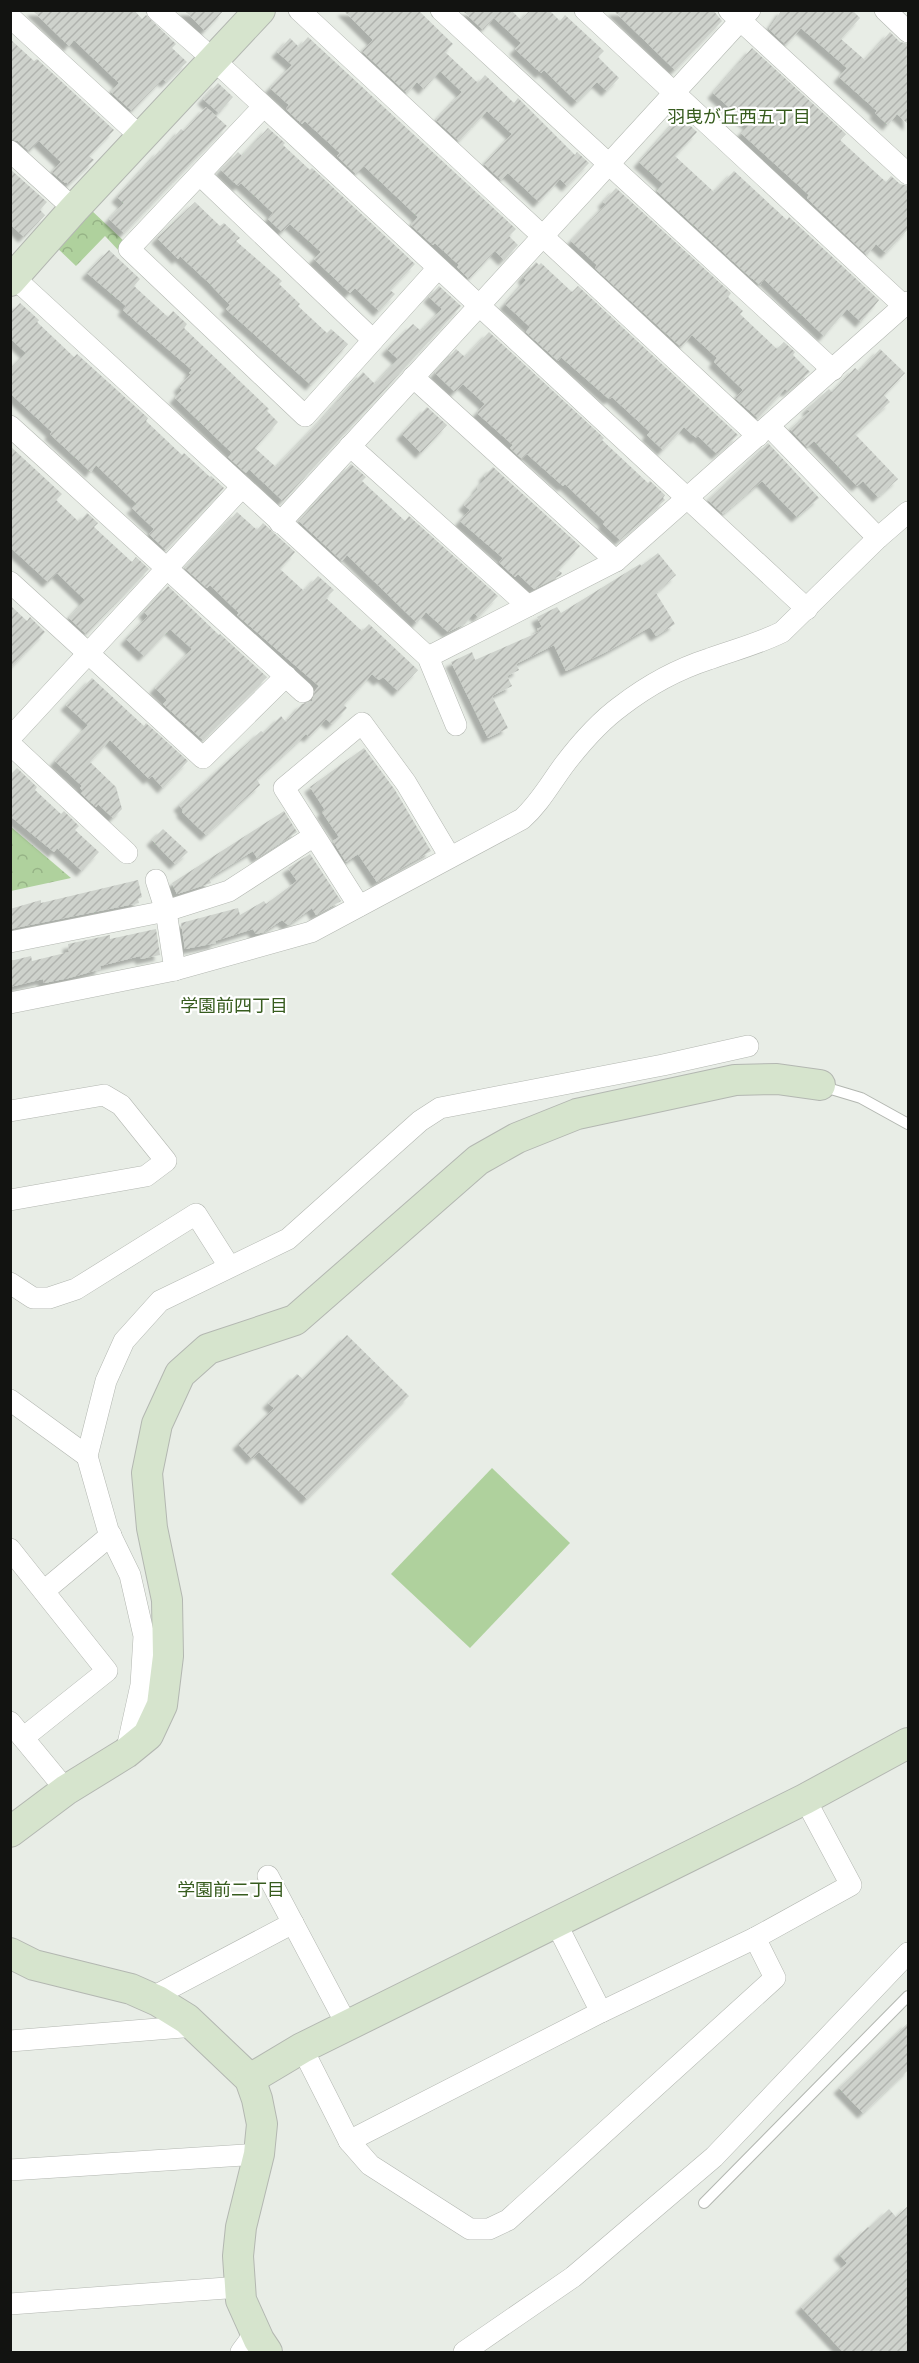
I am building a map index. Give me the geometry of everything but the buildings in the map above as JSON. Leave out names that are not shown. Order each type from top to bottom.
[{"type":"street","points":[[157,10],[214,60],[263,108],[807,609]]},
{"type":"street","points":[[260,10],[12,278],[428,657],[456,724]]},
{"type":"street","points":[[299,10],[542,237],[764,431],[879,538]]},
{"type":"street","points":[[441,10],[833,370]]},
{"type":"street","points":[[428,657],[616,561],[906,304],[585,10]]},
{"type":"street","points":[[885,10],[909,32]]},
{"type":"street","points":[[280,523],[674,93],[740,14],[909,174]]},
{"type":"street","points":[[10,17],[141,137]]},
{"type":"street","points":[[263,108],[129,249],[305,416],[438,268]]},
{"type":"street","points":[[10,151],[74,209]]},
{"type":"street","points":[[200,175],[373,340]]},
{"type":"street","points":[[413,377],[616,561]]},
{"type":"street","points":[[10,426],[303,692]]},
{"type":"street","points":[[350,446],[528,606]]},
{"type":"street","points":[[10,738],[242,487]]},
{"type":"street","points":[[10,1003],[175,970],[311,932],[522,819],[532,811],[565,764],[591,734],[620,706],[680,670],[764,641],[782,632],[909,512]]},
{"type":"street","points":[[10,582],[202,758],[286,676]]},
{"type":"street","points":[[359,906],[284,788],[362,723],[406,783],[450,857]]},
{"type":"street","points":[[10,744],[127,853]]},
{"type":"street","points":[[10,942],[166,911],[229,891],[315,836]]},
{"type":"street","points":[[156,880],[166,911],[175,970]]},
{"type":"street","points":[[126,1753],[141,1685],[144,1636],[130,1575],[111,1535],[87,1456],[106,1381],[124,1341],[160,1301],[288,1239],[420,1121],[440,1108],[663,1065],[748,1046]]},
{"type":"street","points":[[10,1832],[66,1790],[126,1753],[148,1735],[162,1704],[168,1656],[167,1600],[152,1528],[147,1473],[157,1424],[180,1374],[208,1349],[295,1320],[478,1160],[517,1138],[577,1114],[735,1080],[777,1079],[820,1085]]},
{"type":"street","points":[[10,1111],[104,1095],[121,1105],[166,1161],[146,1176],[10,1200]]},
{"type":"street","points":[[10,1282],[33,1298],[49,1298],[76,1289],[196,1214],[229,1266]]},
{"type":"street","points":[[10,1400],[87,1456]]},
{"type":"street","points":[[44,1591],[111,1535]]},
{"type":"street","points":[[10,1549],[107,1671],[17,1730],[66,1790]]},
{"type":"street","points":[[250,2079],[302,2048],[805,1798],[909,1743]]},
{"type":"street","points":[[349,2141],[601,2012],[755,1938],[851,1885],[805,1798]]},
{"type":"street","points":[[268,1876],[348,2026]]},
{"type":"street","points":[[151,1998],[293,1923]]},
{"type":"street","points":[[556,1923],[601,2012]]},
{"type":"street","points":[[302,2048],[349,2141],[370,2166],[470,2229],[489,2229],[508,2220],[775,1978],[755,1938]]},
{"type":"street","points":[[10,1953],[34,1965],[131,1989],[151,1998],[188,2019],[250,2079],[262,2124],[259,2154],[241,2227],[238,2256],[241,2300],[254,2346]]},
{"type":"street","points":[[464,2352],[573,2277],[714,2157],[909,1953]]},
{"type":"street","points":[[10,2041],[195,2026]]},
{"type":"street","points":[[10,2170],[259,2154]]},
{"type":"street","points":[[12,2301],[240,2287]]},
{"type":"lane","points":[[820,1085],[861,1098],[909,1124]]},
{"type":"lane","points":[[704,2203],[909,1996]]},
{"type":"green space","points":[[90,209],[127,244],[120,252],[105,236],[76,266],[54,245]]},
{"type":"green space","points":[[11,827],[71,878],[11,891]]},
{"type":"green space","points":[[492,1468],[570,1543],[470,1648],[391,1574]]},
{"type":"district","name":"羽曳が丘西五丁目","points":[[739,117]]},
{"type":"district","name":"学園前四丁目","points":[[234,1006]]},
{"type":"district","name":"学園前二丁目","points":[[231,1890]]}]
